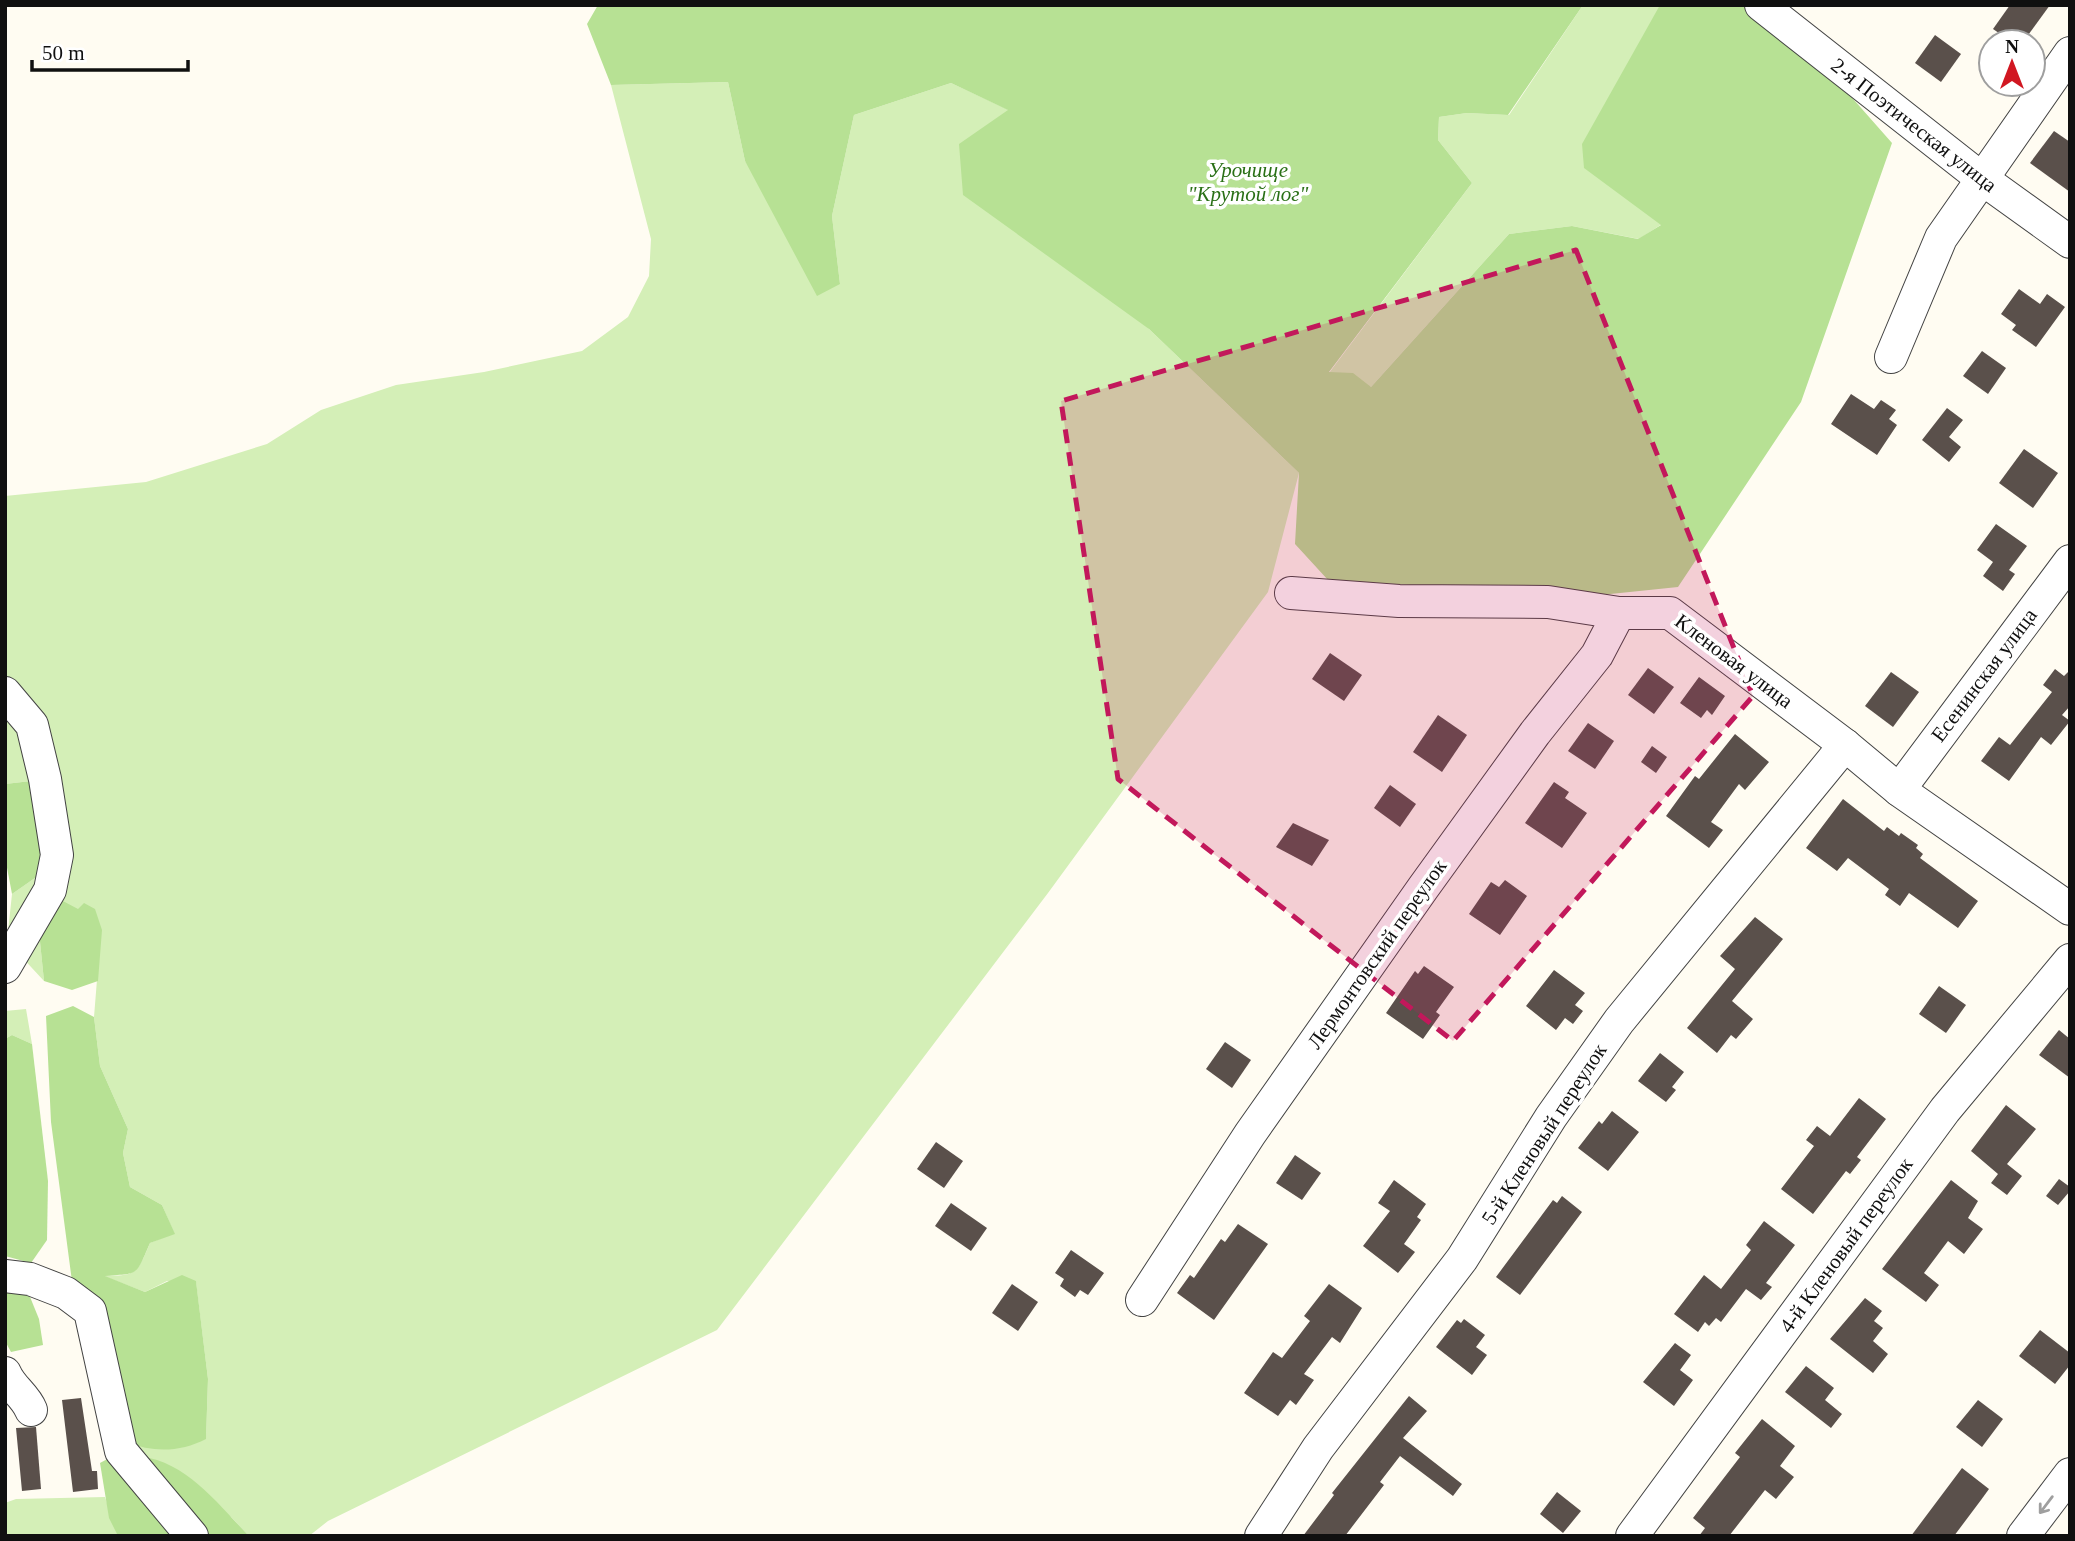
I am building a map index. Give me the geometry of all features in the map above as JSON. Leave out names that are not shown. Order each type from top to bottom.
[{"type":"street","name":"2-я Поэтическая улица","points":[[1761,5],[1980,178],[2070,242]]},
{"type":"street","points":[[1891,357],[1941,238],[1980,178],[2070,53]]},
{"type":"street","name":"Есенинская улица","points":[[1899,790],[2070,561]]},
{"type":"street","name":"Кленовая улица","points":[[1291,593],[1399,601],[1548,602],[1619,613],[1670,613],[1845,745],[1899,790],[2070,909]]},
{"type":"street","name":"Лермонтовский переулок","points":[[1142,1300],[1251,1135],[1423,888],[1535,733],[1597,655],[1619,613]]},
{"type":"street","points":[[5,693],[32,725],[45,779],[57,855],[50,890],[5,967]]},
{"type":"street","name":"5-й Кленовый переулок","points":[[1261,1536],[1318,1448],[1462,1259],[1551,1117],[1619,1021],[1845,745]]},
{"type":"street","name":"4-й Кленовый переулок","points":[[1632,1536],[1945,1111],[2070,960]]},
{"type":"street","points":[[5,1276],[30,1279],[66,1293],[90,1311],[121,1451],[192,1536]]},
{"type":"street","points":[[5,1373],[9,1384],[27,1399],[31,1410]]},
{"type":"street","points":[[2023,1536],[2070,1474]]},
{"type":"highlighted area","points":[[1576,250],[1753,696],[1453,1041],[1118,779],[1061,401]]},
{"type":"green space","name":"Урочище \"Крутой лог\"","points":[[598,5],[1583,5],[1508,115],[1467,113],[1439,117],[1438,140],[1472,183],[1329,372],[1353,373],[1371,387],[1509,234],[1572,226],[1638,239],[1661,225],[1584,168],[1582,144],[1660,5],[1742,5],[1847,92],[1892,143],[1801,402],[1678,587],[1591,596],[1328,580],[1295,544],[1299,473],[1149,329],[963,195],[959,144],[1008,110],[951,83],[854,115],[832,216],[840,284],[817,296],[745,161],[728,82],[611,85],[587,24]]},
{"type":"green space","points":[[1583,5],[1660,5],[1629,199],[1662,224],[1639,239],[1572,226],[1509,234],[1371,387],[1329,373],[1472,183],[1438,140],[1439,117],[1467,113],[1509,115]]},
{"type":"green space","points":[[728,82],[745,161],[840,284],[832,216],[854,115],[951,83],[1009,110],[1149,329],[1299,473],[1268,592],[1048,893],[717,1330],[328,1521],[309,1536],[249,1536],[231,1517],[133,1456],[127,1442],[206,1438],[208,1379],[196,1282],[167,1281],[145,1292],[101,1275],[122,1275],[134,1271],[150,1243],[174,1233],[162,1205],[130,1187],[123,1153],[128,1129],[100,1066],[94,1017],[101,930],[78,909],[38,922],[44,981],[7,941],[12,894],[45,871],[31,781],[5,784],[5,496],[146,482],[267,444],[321,410],[396,385],[484,372],[582,351],[628,317],[649,276],[651,239],[611,85]]},
{"type":"green space","points":[[31,781],[45,871],[12,894],[5,857],[5,784]]},
{"type":"green space","points":[[61,900],[78,909],[84,903],[95,909],[102,930],[98,981],[72,990],[44,981],[38,922]]},
{"type":"green space","points":[[73,1006],[94,1017],[100,1066],[128,1129],[123,1153],[130,1187],[162,1205],[175,1234],[150,1243],[135,1271],[105,1276],[145,1292],[182,1275],[196,1281],[208,1379],[206,1439],[177,1449],[147,1448],[127,1442],[73,1289],[51,1122],[46,1016]]},
{"type":"green space","points":[[26,1009],[32,1044],[12,1035],[5,1039],[5,1011]]},
{"type":"green space","points":[[12,1035],[32,1044],[48,1181],[47,1240],[31,1263],[5,1256],[5,1039]]},
{"type":"green space","points":[[5,1286],[28,1292],[39,1319],[43,1345],[11,1352],[5,1341]]},
{"type":"green space","points":[[133,1456],[151,1458],[183,1473],[211,1496],[249,1536],[195,1536]]},
{"type":"green space","points":[[111,1457],[185,1536],[118,1536],[109,1518],[100,1463]]},
{"type":"green space","points":[[105,1497],[118,1536],[5,1536],[5,1503],[16,1499]]},
{"type":"building","points":[[2010,5],[2050,5],[2033,28],[1994,28]]},
{"type":"building","points":[[1935,35],[1961,54],[1941,82],[1915,63]]},
{"type":"building","points":[[2054,131],[2070,142],[2070,192],[2030,163]]},
{"type":"building","points":[[2019,289],[2040,304],[2047,294],[2065,307],[2036,347],[2012,330],[2016,325],[2001,314]]},
{"type":"building","points":[[1982,351],[2006,368],[1988,394],[1963,376]]},
{"type":"building","points":[[1851,394],[1874,409],[1881,400],[1896,410],[1889,419],[1897,425],[1877,455],[1831,424]]},
{"type":"building","points":[[1947,408],[1963,420],[1949,437],[1961,447],[1949,462],[1922,440]]},
{"type":"building","points":[[2024,449],[2058,473],[2033,508],[1999,483]]},
{"type":"building","points":[[1996,524],[2027,546],[2009,570],[2015,574],[2003,591],[1983,576],[1993,562],[1977,550]]},
{"type":"building","points":[[1330,653],[1362,675],[1344,701],[1312,679]]},
{"type":"building","points":[[1648,668],[1674,687],[1654,714],[1628,695]]},
{"type":"building","points":[[2055,669],[2064,676],[2070,670],[2070,706],[2062,715],[2070,721],[2051,745],[2041,737],[2009,781],[1981,761],[1999,737],[2010,745],[2052,692],[2043,685]]},
{"type":"building","points":[[1891,672],[1919,692],[1893,727],[1865,706]]},
{"type":"building","points":[[1699,677],[1725,696],[1712,715],[1707,710],[1701,718],[1680,703]]},
{"type":"building","points":[[1438,715],[1467,735],[1442,772],[1413,752]]},
{"type":"building","points":[[1588,723],[1614,741],[1595,769],[1568,751]]},
{"type":"building","points":[[1735,734],[1769,762],[1745,790],[1739,784],[1711,822],[1723,830],[1709,848],[1666,816],[1695,776],[1699,779]]},
{"type":"building","points":[[1652,746],[1667,757],[1656,773],[1641,762]]},
{"type":"building","points":[[1554,782],[1569,792],[1565,798],[1587,813],[1562,848],[1525,823]]},
{"type":"building","points":[[1390,785],[1416,804],[1400,827],[1374,808]]},
{"type":"building","points":[[1843,799],[1884,831],[1887,827],[1918,845],[1916,848],[1923,854],[1920,858],[1978,901],[1958,928],[1909,893],[1900,906],[1885,895],[1889,889],[1848,858],[1837,871],[1806,848]]},
{"type":"building","points":[[1293,823],[1329,840],[1312,866],[1276,847]]},
{"type":"building","points":[[1505,880],[1527,896],[1500,935],[1469,914],[1491,882],[1499,887]]},
{"type":"building","points":[[1755,917],[1783,939],[1732,1001],[1753,1019],[1736,1039],[1731,1035],[1717,1053],[1687,1028],[1735,969],[1720,956]]},
{"type":"building","points":[[1424,966],[1454,987],[1436,1012],[1440,1015],[1423,1039],[1386,1013],[1415,971],[1418,974]]},
{"type":"building","points":[[1554,970],[1585,993],[1575,1005],[1583,1011],[1573,1024],[1565,1018],[1556,1030],[1526,1006]]},
{"type":"building","points":[[1939,986],[1966,1005],[1946,1033],[1919,1014]]},
{"type":"building","points":[[2059,1030],[2070,1039],[2070,1078],[2039,1055]]},
{"type":"building","points":[[1225,1042],[1251,1060],[1232,1088],[1206,1069]]},
{"type":"building","points":[[1660,1053],[1684,1072],[1672,1087],[1676,1090],[1666,1102],[1638,1081]]},
{"type":"building","points":[[1859,1098],[1886,1119],[1857,1157],[1861,1160],[1850,1174],[1846,1171],[1813,1214],[1781,1189],[1814,1146],[1806,1140],[1817,1126],[1830,1136]]},
{"type":"building","points":[[2006,1105],[2036,1129],[2007,1164],[2022,1176],[2007,1195],[1991,1183],[1998,1174],[1971,1151]]},
{"type":"building","points":[[1612,1111],[1639,1132],[1608,1171],[1578,1148],[1599,1121],[1602,1124]]},
{"type":"building","points":[[936,1142],[963,1161],[944,1188],[917,1169]]},
{"type":"building","points":[[1295,1155],[1321,1173],[1302,1200],[1276,1183]]},
{"type":"building","points":[[2059,1179],[2070,1187],[2070,1191],[2058,1205],[2046,1196]]},
{"type":"building","points":[[1394,1180],[1426,1204],[1417,1217],[1421,1220],[1404,1244],[1415,1252],[1398,1273],[1363,1246],[1390,1211],[1378,1203]]},
{"type":"building","points":[[1951,1180],[1978,1201],[1968,1218],[1983,1229],[1964,1254],[1948,1241],[1924,1273],[1939,1285],[1926,1302],[1882,1269]]},
{"type":"building","points":[[1562,1196],[1582,1212],[1520,1295],[1496,1277],[1553,1200],[1557,1203]]},
{"type":"building","points":[[951,1203],[987,1228],[971,1251],[935,1226]]},
{"type":"building","points":[[1764,1221],[1795,1245],[1766,1283],[1772,1287],[1761,1300],[1746,1289],[1721,1322],[1716,1318],[1709,1326],[1705,1322],[1698,1332],[1674,1314],[1704,1275],[1721,1289],[1751,1250],[1746,1245]]},
{"type":"building","points":[[1238,1224],[1268,1244],[1214,1320],[1177,1293],[1190,1275],[1194,1278],[1221,1239],[1225,1242]]},
{"type":"building","points":[[1071,1250],[1104,1273],[1088,1295],[1080,1290],[1075,1297],[1060,1286],[1064,1279],[1055,1273]]},
{"type":"building","points":[[1012,1284],[1038,1302],[1018,1331],[992,1313]]},
{"type":"building","points":[[1329,1284],[1362,1308],[1340,1343],[1332,1337],[1304,1374],[1314,1380],[1296,1405],[1290,1400],[1278,1416],[1244,1393],[1273,1352],[1282,1358],[1310,1321],[1304,1316]]},
{"type":"building","points":[[1865,1298],[1882,1311],[1874,1321],[1883,1328],[1873,1341],[1888,1354],[1873,1373],[1830,1339]]},
{"type":"building","points":[[1464,1319],[1485,1335],[1476,1347],[1487,1355],[1472,1375],[1436,1347],[1457,1320],[1461,1323]]},
{"type":"building","points":[[2040,1330],[2070,1353],[2070,1365],[2055,1384],[2019,1356]]},
{"type":"building","points":[[1675,1343],[1691,1355],[1680,1370],[1693,1380],[1674,1406],[1643,1382]]},
{"type":"building","points":[[1806,1366],[1834,1388],[1825,1400],[1842,1414],[1831,1428],[1785,1392]]},
{"type":"building","points":[[1409,1396],[1427,1411],[1403,1438],[1462,1484],[1453,1496],[1400,1456],[1380,1482],[1384,1485],[1345,1536],[1303,1536],[1334,1495],[1332,1493]]},
{"type":"building","points":[[81,1398],[92,1471],[97,1471],[98,1489],[73,1492],[62,1400]]},
{"type":"building","points":[[1978,1400],[2003,1419],[1982,1447],[1956,1427]]},
{"type":"building","points":[[1762,1419],[1795,1446],[1780,1466],[1794,1477],[1776,1499],[1765,1490],[1729,1536],[1699,1536],[1705,1528],[1693,1518],[1740,1457],[1735,1453]]},
{"type":"building","points":[[36,1427],[41,1489],[22,1491],[16,1428]]},
{"type":"building","points":[[1962,1468],[1989,1489],[1954,1536],[1911,1536]]},
{"type":"building","points":[[1557,1492],[1581,1511],[1563,1533],[1540,1514]]}]
